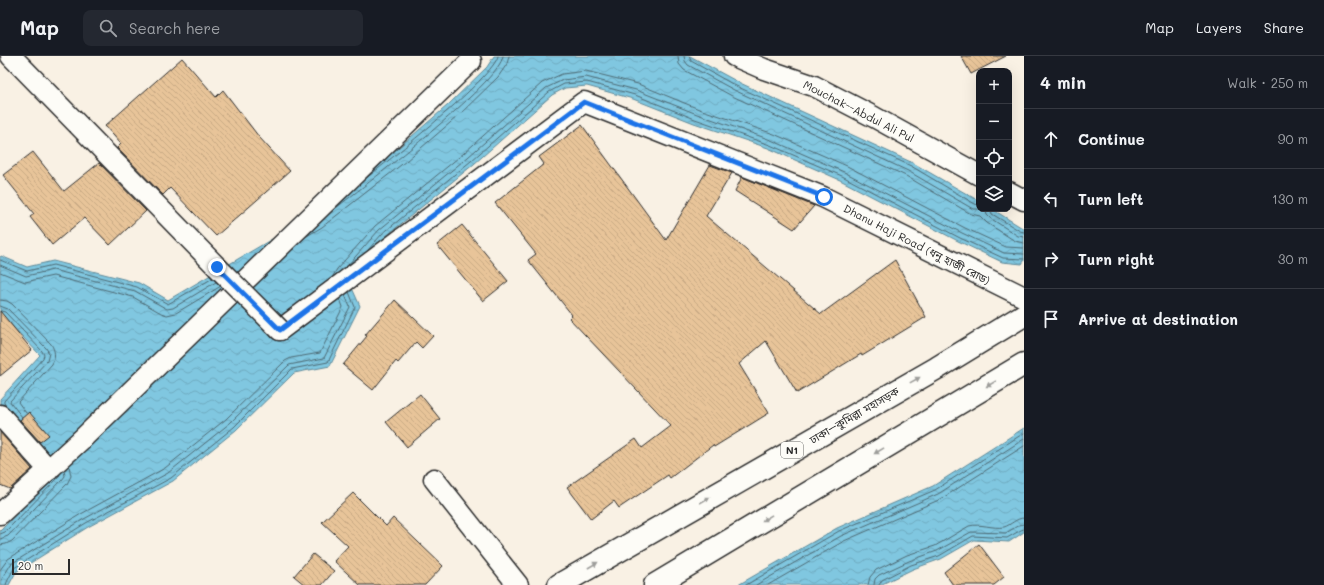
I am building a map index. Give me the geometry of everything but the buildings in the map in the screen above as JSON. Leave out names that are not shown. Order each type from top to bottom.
[{"type":"highway","name":"ঢাকা–কুমিল্লা মহাসড়ক","points":[[559,585],[937,368],[1024,314]]},
{"type":"highway","points":[[655,585],[1024,364]]},
{"type":"street","name":"Dhanu Haji Road (ধনু হাজী রোড)","points":[[11,56],[280,330],[584,102],[824,197],[1024,297]]},
{"type":"street","name":"Mouchak--Abdul Ali Pul","points":[[734,56],[764,69],[814,86],[976,173]]},
{"type":"street","points":[[0,514],[49,470],[471,61]]},
{"type":"street","points":[[1012,194],[1024,200]]},
{"type":"street","points":[[0,415],[49,470]]},
{"type":"street","points":[[434,480],[518,585]]},
{"type":"water","points":[[494,56],[690,56],[738,82],[913,163],[976,199],[976,212],[997,212],[1024,229],[1024,261],[1022,264],[1002,262],[840,180],[768,148],[694,123],[633,99],[587,86],[565,88],[552,95],[474,164],[385,237],[348,279],[360,306],[330,366],[294,373],[236,430],[173,481],[88,527],[16,572],[9,585],[0,585],[0,531],[56,473],[0,405],[0,399],[40,355],[0,313],[0,257],[1,256],[27,267],[53,261],[139,283],[168,300],[313,215],[397,149],[448,105],[487,67]]},
{"type":"water","points":[[1024,428],[1024,532],[1009,542],[974,540],[941,559],[913,569],[880,585],[738,585],[837,528],[933,486]]},
{"type":"route","points":[[217,267],[280,330],[584,102],[824,197]]}]
